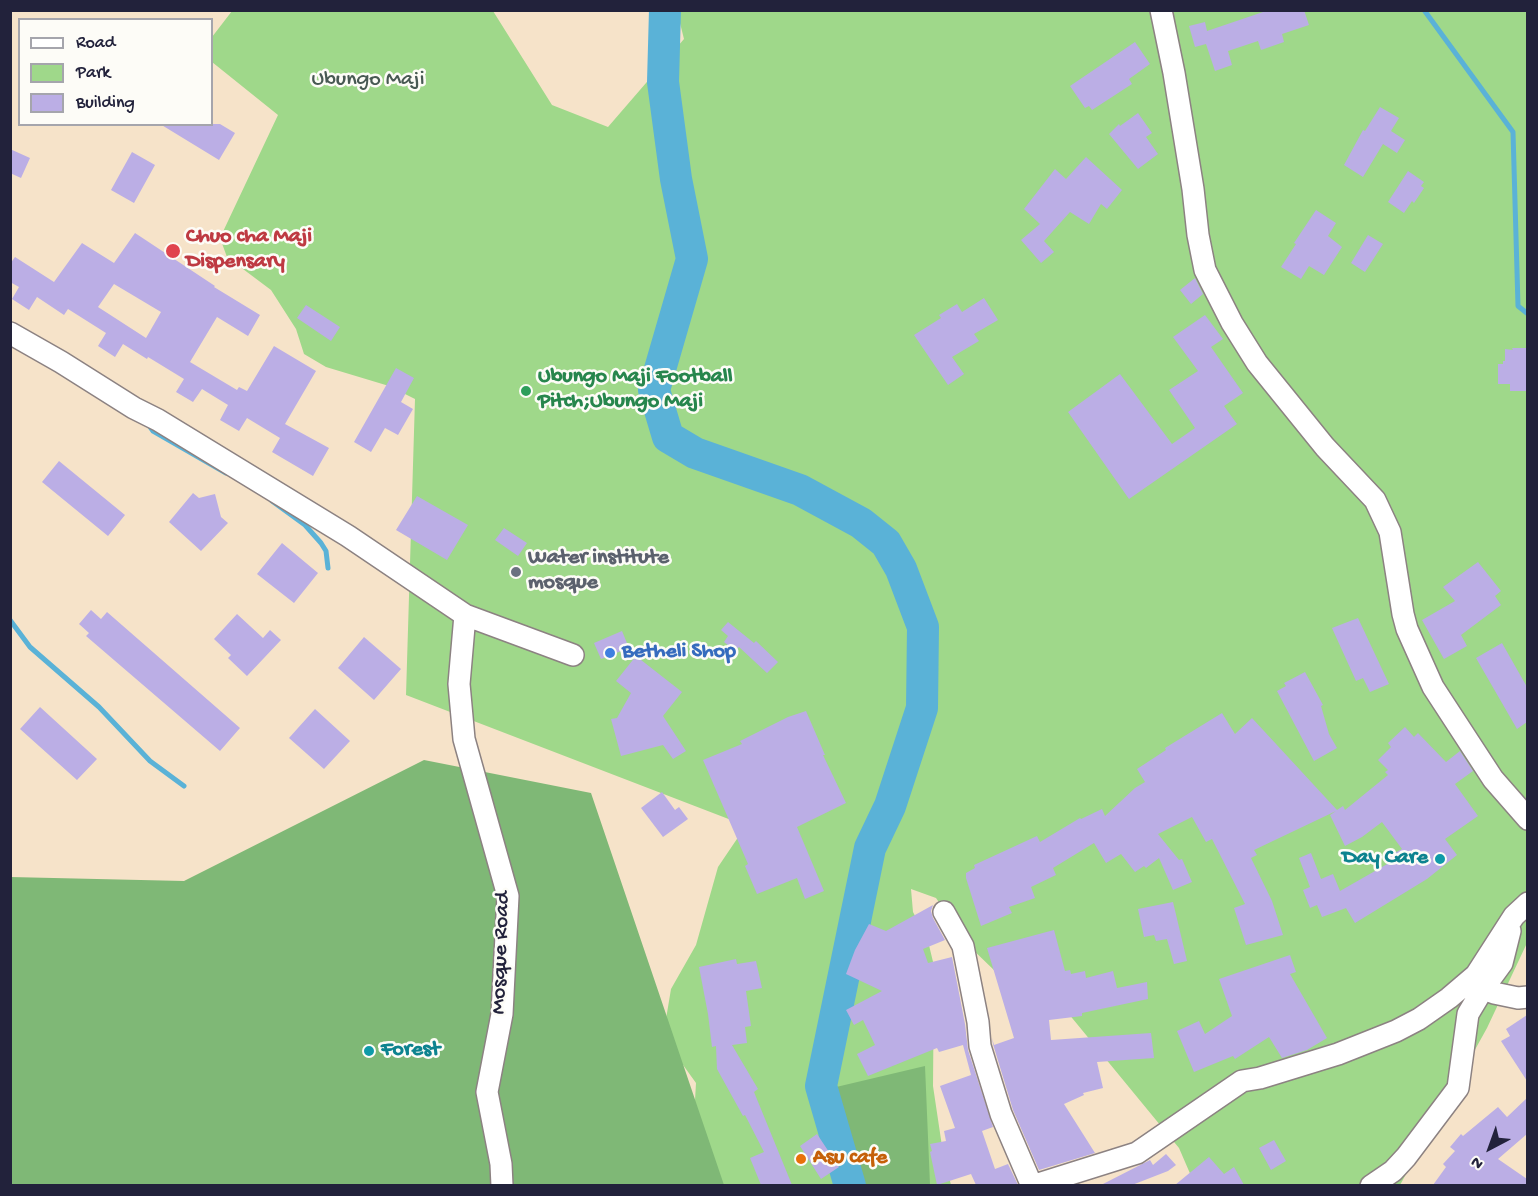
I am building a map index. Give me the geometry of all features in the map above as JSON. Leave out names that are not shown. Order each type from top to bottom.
[{"type":"street","points":[[1161,10],[1174,73],[1205,270],[1232,323],[1257,363],[1325,447],[1374,500],[1390,532],[1407,629],[1433,687],[1493,779],[1527,819]]},
{"type":"street","points":[[10,333],[348,536],[465,615],[573,656]]},
{"type":"street","name":"Mosque Road","points":[[465,615],[459,684],[464,739],[508,896],[502,1014],[487,1092],[501,1164],[501,1185]]},
{"type":"street","points":[[1371,1185],[1392,1171],[1406,1157],[1458,1088],[1468,1014],[1502,963],[1521,910]]},
{"type":"street","points":[[944,912],[963,946],[980,1046],[1002,1114],[1032,1185],[1137,1153],[1242,1081],[1260,1078],[1338,1054],[1396,1032],[1449,998],[1476,975],[1521,910]]},
{"type":"street","points":[[1483,989],[1518,998],[1527,997]]},
{"type":"green space","name":"Ubungo Maji","points":[[232,11],[493,11],[552,105],[608,127],[684,39],[677,11],[1527,11],[1527,943],[1487,1028],[1400,1185],[1195,1185],[1179,1148],[1054,996],[996,972],[967,944],[936,898],[911,889],[913,912],[928,941],[934,966],[933,1086],[943,1153],[951,1185],[698,1185],[694,1118],[696,1083],[663,1037],[671,989],[696,945],[718,867],[743,830],[752,828],[406,695],[415,399],[389,386],[326,367],[304,354],[296,329],[271,290],[227,257],[220,238],[278,115],[213,63],[213,36]]},
{"type":"green space","points":[[424,760],[591,793],[724,1185],[11,1185],[10,877],[184,881]]},
{"type":"green space","points":[[925,1066],[930,1185],[853,1185],[832,1088]]},
{"type":"building","points":[[1269,10],[1304,10],[1309,25],[1282,34],[1284,42],[1261,50],[1258,41],[1228,51],[1232,65],[1215,71],[1206,44],[1195,47],[1189,26],[1205,22],[1207,31]]},
{"type":"building","points":[[1135,42],[1150,64],[1129,79],[1132,84],[1092,110],[1089,106],[1085,108],[1070,86]]},
{"type":"building","points":[[1380,107],[1399,118],[1391,131],[1405,140],[1397,153],[1383,144],[1363,177],[1344,165],[1363,130],[1365,131]]},
{"type":"building","points":[[1138,113],[1152,133],[1146,137],[1158,154],[1138,169],[1109,134],[1119,124],[1120,126]]},
{"type":"building","points":[[220,124],[235,133],[219,160],[163,126]]},
{"type":"building","points":[[10,149],[30,158],[21,178],[10,173]]},
{"type":"building","points":[[132,152],[155,165],[134,203],[111,190]]},
{"type":"building","points":[[1086,157],[1122,190],[1107,209],[1101,204],[1089,224],[1070,212],[1044,241],[1054,252],[1041,263],[1021,240],[1040,224],[1024,209],[1055,169],[1066,179]]},
{"type":"building","points":[[1408,171],[1424,182],[1421,186],[1424,188],[1404,213],[1388,202]]},
{"type":"building","points":[[1316,210],[1336,223],[1328,236],[1342,247],[1324,275],[1309,266],[1301,279],[1281,267]]},
{"type":"building","points":[[135,233],[214,287],[260,315],[248,336],[217,317],[190,362],[237,390],[239,387],[247,391],[274,346],[316,371],[285,424],[329,448],[313,476],[272,452],[280,438],[247,418],[239,431],[220,420],[228,405],[202,389],[193,402],[176,392],[184,379],[148,357],[147,359],[123,344],[115,357],[98,346],[106,333],[68,309],[64,315],[37,297],[29,310],[12,299],[19,287],[10,282],[10,264],[15,257],[54,282],[82,243],[114,263]],"holes":[[[114,284],[161,312],[146,338],[98,307]]]},
{"type":"building","points":[[1368,235],[1383,244],[1365,272],[1351,263]]},
{"type":"building","points":[[1195,278],[1203,294],[1191,304],[1180,290]]},
{"type":"building","points":[[984,298],[998,320],[974,334],[979,341],[952,357],[964,374],[948,385],[914,335],[941,318],[939,315],[957,304],[962,312]]},
{"type":"building","points":[[306,305],[340,327],[331,341],[297,318]]},
{"type":"building","points":[[1205,315],[1223,339],[1211,347],[1243,393],[1224,406],[1237,424],[1129,499],[1068,412],[1120,374],[1172,444],[1195,428],[1169,390],[1198,371],[1173,337]]},
{"type":"building","points":[[1512,348],[1527,348],[1527,391],[1510,391],[1510,384],[1498,384],[1498,364],[1503,364],[1505,361],[1505,349],[1513,350]]},
{"type":"building","points":[[396,368],[414,378],[401,402],[413,409],[398,435],[385,428],[371,452],[354,442]]},
{"type":"building","points":[[59,461],[125,515],[108,536],[42,482]]},
{"type":"building","points":[[193,493],[199,498],[215,494],[221,517],[228,523],[201,551],[169,522]]},
{"type":"building","points":[[417,496],[468,525],[447,560],[396,530]]},
{"type":"building","points":[[504,528],[527,543],[518,556],[495,540]]},
{"type":"building","points":[[282,543],[318,573],[294,603],[257,574]]},
{"type":"building","points":[[1478,562],[1501,591],[1495,596],[1501,605],[1461,635],[1467,646],[1444,659],[1422,620],[1455,601],[1443,587]]},
{"type":"building","points":[[91,610],[101,619],[107,612],[240,728],[220,751],[86,636],[89,633],[79,624]]},
{"type":"building","points":[[237,614],[263,638],[270,630],[281,640],[247,676],[228,658],[231,655],[214,639]]},
{"type":"building","points":[[1358,618],[1389,684],[1370,692],[1363,678],[1356,681],[1332,628]]},
{"type":"building","points":[[728,622],[754,643],[756,641],[778,662],[767,673],[739,647],[735,651],[724,642],[728,636],[721,630]]},
{"type":"building","points":[[622,631],[629,648],[601,659],[594,643]]},
{"type":"building","points":[[364,637],[401,669],[374,700],[338,668]]},
{"type":"building","points":[[1502,643],[1527,687],[1527,722],[1517,729],[1476,658]]},
{"type":"building","points":[[636,656],[682,692],[663,716],[686,751],[673,759],[663,745],[621,756],[611,719],[617,718],[631,693],[616,681]]},
{"type":"building","points":[[1305,672],[1323,705],[1321,706],[1329,734],[1337,748],[1314,761],[1277,691],[1286,686],[1284,683]]},
{"type":"building","points":[[40,707],[97,759],[77,780],[20,729]]},
{"type":"building","points":[[315,709],[350,741],[324,769],[289,738]]},
{"type":"building","points":[[806,711],[825,755],[823,755],[846,803],[797,827],[824,891],[805,899],[797,878],[757,894],[745,866],[748,864],[703,760],[742,744],[740,741],[788,717]]},
{"type":"building","points":[[1222,713],[1235,734],[1252,718],[1337,810],[1343,806],[1345,810],[1388,775],[1385,772],[1388,770],[1378,760],[1391,747],[1388,743],[1405,727],[1414,737],[1418,733],[1446,762],[1460,751],[1473,771],[1455,784],[1478,816],[1445,839],[1457,855],[1427,879],[1355,923],[1346,908],[1322,917],[1317,905],[1310,908],[1303,890],[1310,887],[1299,858],[1311,853],[1321,879],[1333,874],[1340,891],[1389,863],[1386,858],[1402,849],[1382,822],[1345,846],[1330,815],[1336,811],[1254,850],[1257,855],[1251,858],[1272,901],[1283,935],[1246,945],[1234,908],[1245,904],[1212,839],[1206,842],[1192,817],[1158,834],[1179,860],[1182,859],[1192,882],[1173,890],[1159,858],[1146,868],[1144,866],[1135,872],[1121,854],[1106,863],[1094,843],[1053,868],[1056,875],[1031,887],[1035,898],[1009,907],[1012,913],[981,926],[966,878],[966,873],[975,868],[974,865],[1037,836],[1040,842],[1080,818],[1102,809],[1105,816],[1135,788],[1145,782],[1137,769],[1166,750],[1165,748]]},
{"type":"building","points":[[662,792],[675,810],[679,807],[688,819],[663,837],[641,808]]},
{"type":"building","points":[[1173,902],[1187,961],[1174,964],[1167,939],[1156,941],[1154,935],[1144,937],[1138,909]]},
{"type":"building","points":[[933,905],[931,911],[933,918],[945,940],[923,949],[928,963],[952,957],[968,1050],[993,1127],[982,1131],[995,1169],[1008,1164],[1018,1185],[976,1185],[971,1174],[937,1185],[930,1144],[946,1141],[944,1131],[955,1128],[940,1086],[971,1075],[963,1045],[939,1052],[937,1048],[868,1076],[857,1054],[875,1045],[863,1020],[854,1025],[846,1010],[882,991],[846,974],[855,950],[869,924],[886,931]]},
{"type":"building","points":[[1054,930],[1065,971],[1070,970],[1071,974],[1085,971],[1086,978],[1113,971],[1117,988],[1147,982],[1148,999],[1082,1013],[1082,1016],[1049,1020],[1051,1040],[1151,1033],[1154,1058],[1097,1062],[1103,1088],[1083,1093],[1084,1095],[1064,1104],[1095,1153],[1039,1170],[1013,1110],[993,1044],[992,1038],[994,1045],[1014,1038],[987,948]]},
{"type":"building","points":[[1290,955],[1296,972],[1290,974],[1327,1038],[1307,1050],[1282,1058],[1269,1037],[1235,1059],[1233,1056],[1194,1072],[1177,1031],[1199,1021],[1205,1034],[1232,1016],[1219,979]]},
{"type":"building","points":[[736,959],[737,964],[756,961],[762,988],[746,991],[751,1026],[745,1027],[747,1043],[732,1045],[758,1089],[754,1092],[792,1185],[761,1185],[750,1158],[764,1152],[717,1069],[716,1046],[712,1047],[699,967]]},
{"type":"building","points":[[1527,1015],[1527,1081],[1501,1041],[1510,1036],[1506,1029]]},
{"type":"building","points":[[1527,1098],[1527,1134],[1498,1159],[1527,1179],[1527,1185],[1433,1185],[1446,1167],[1443,1164],[1455,1151],[1450,1147],[1461,1134],[1463,1136],[1498,1107],[1507,1117]]},
{"type":"building","points":[[817,1134],[839,1167],[821,1179],[800,1146]]},
{"type":"building","points":[[1274,1140],[1286,1161],[1271,1170],[1259,1148]]},
{"type":"building","points":[[1166,1154],[1176,1165],[1168,1171],[1132,1185],[1101,1185],[1150,1160],[1153,1165]]},
{"type":"building","points":[[1209,1157],[1224,1174],[1234,1167],[1244,1185],[1175,1185]]},
{"type":"waterway","points":[[665,10],[663,82],[676,179],[692,259],[654,390],[668,437],[695,453],[800,490],[861,523],[886,543],[901,569],[923,627],[922,708],[890,806],[870,848],[821,1086],[850,1186]]},
{"type":"waterway","points":[[1424,10],[1513,132],[1518,306],[1528,314]]},
{"type":"waterway","points":[[148,424],[153,431],[226,473]]},
{"type":"waterway","points":[[272,501],[305,525],[321,543],[326,551],[328,568]]},
{"type":"waterway","points":[[10,620],[30,647],[99,707],[150,761],[184,786]]},
{"type":"place","name":"Chuo cha Maji Dispensary","points":[[173,251]]},
{"type":"place","name":"Ubungo Maji Football Pitch;Ubungo Maji","points":[[526,391]]},
{"type":"place","name":"Water institute mosque","points":[[516,572]]},
{"type":"place","name":"Betheli Shop","points":[[610,653]]},
{"type":"place","name":"Day Care","points":[[1440,859]]},
{"type":"place","name":"Forest","points":[[369,1051]]},
{"type":"place","name":"Asu cafe","points":[[801,1159]]}]
